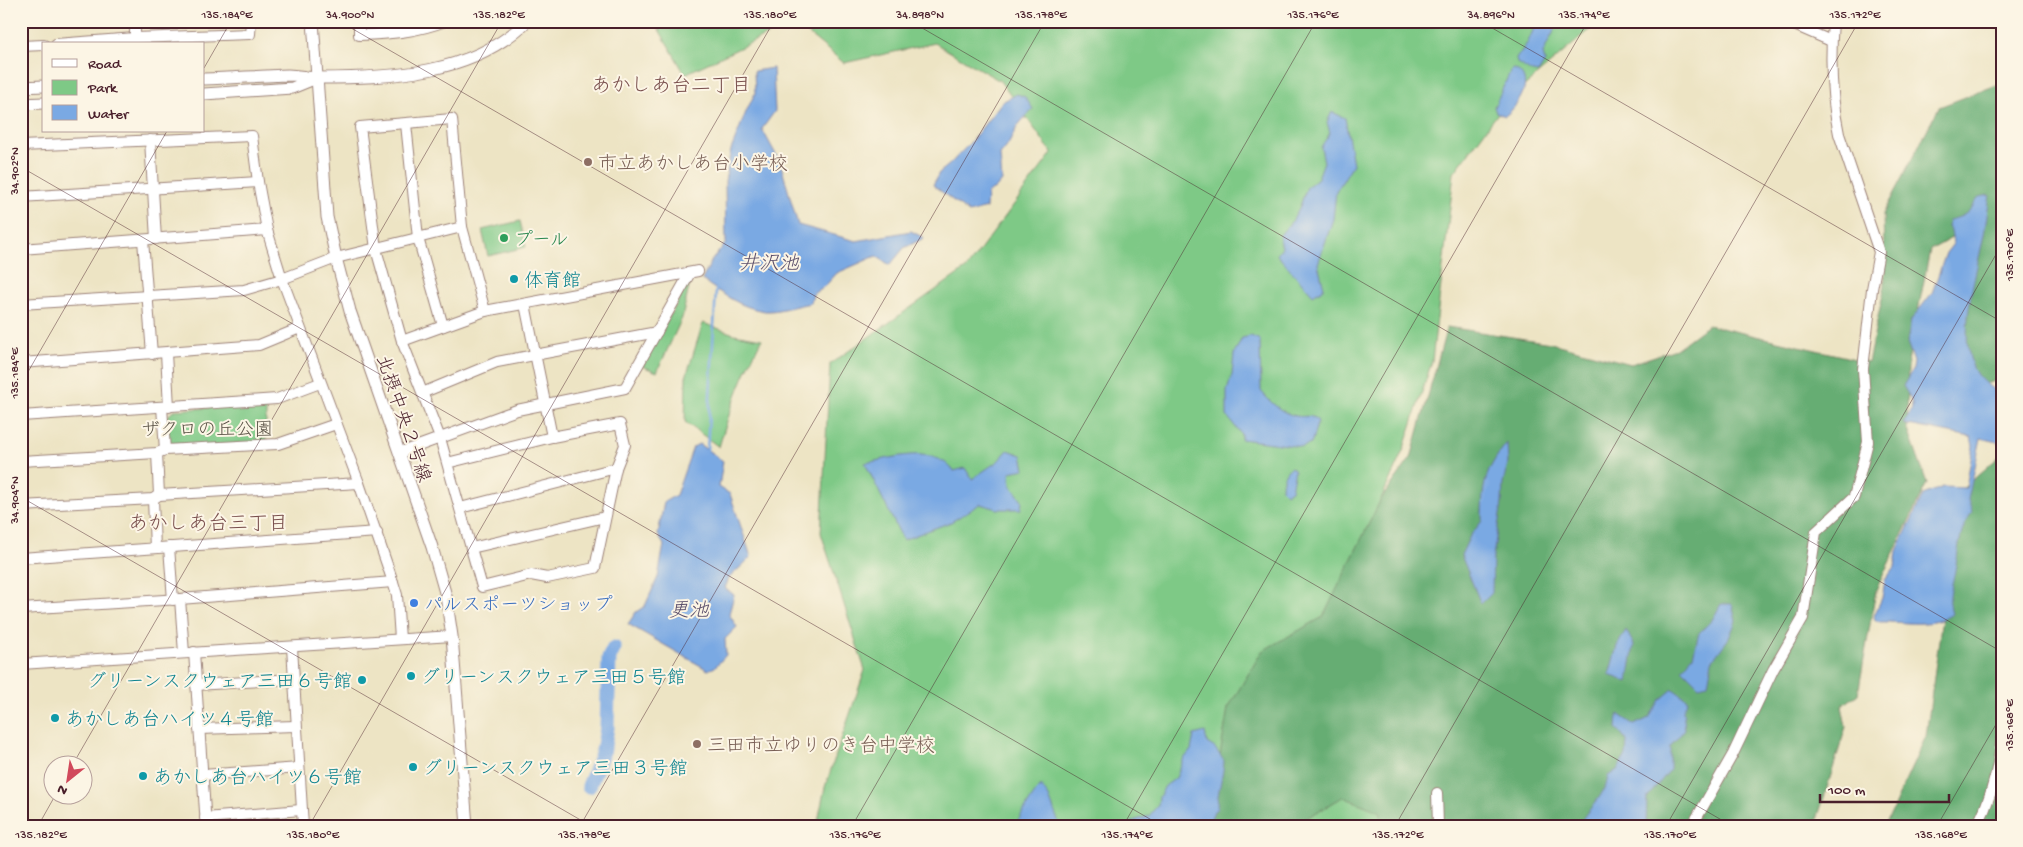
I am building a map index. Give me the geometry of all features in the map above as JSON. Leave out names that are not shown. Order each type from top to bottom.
[{"type":"street","points":[[134,21],[135,38]]},
{"type":"street","points":[[82,42],[250,34],[251,21]]},
{"type":"street","name":"北摂中央２号線","points":[[313,21],[327,217],[336,258],[367,364],[432,547],[446,596],[452,636],[467,826]]},
{"type":"street","points":[[358,21],[359,35],[392,34],[427,29],[445,21]]},
{"type":"street","points":[[205,79],[290,75],[316,78],[358,77],[433,71],[457,63],[505,40],[527,21]]},
{"type":"street","points":[[1785,21],[1831,41]]},
{"type":"street","points":[[1692,826],[1733,754],[1773,670],[1803,618],[1816,532],[1854,497],[1868,442],[1863,369],[1872,289],[1879,252],[1839,134],[1836,119],[1830,58],[1833,21]]},
{"type":"street","points":[[21,46],[42,45]]},
{"type":"street","points":[[205,94],[292,88],[316,78]]},
{"type":"street","points":[[21,87],[42,86]]},
{"type":"street","points":[[21,104],[42,103]]},
{"type":"street","points":[[448,463],[552,437],[620,424],[625,445],[616,468],[604,517],[595,568],[548,578],[531,575],[482,587],[448,463],[402,341],[376,249],[360,127],[452,119],[462,227],[485,311]]},
{"type":"street","points":[[406,124],[418,238],[443,326]]},
{"type":"street","points":[[21,146],[252,136],[267,230],[282,279],[377,532],[396,595],[400,639]]},
{"type":"street","points":[[150,140],[156,239]]},
{"type":"street","points":[[21,198],[258,182]]},
{"type":"street","points":[[21,304],[244,290],[282,279],[336,258],[462,227]]},
{"type":"street","points":[[21,249],[267,230]]},
{"type":"street","points":[[143,240],[152,354]]},
{"type":"street","points":[[399,453],[517,410],[625,388],[694,272],[485,311],[402,341]]},
{"type":"street","points":[[525,304],[552,437]]},
{"type":"street","points":[[21,363],[259,345],[300,328]]},
{"type":"street","points":[[422,393],[497,362],[657,332]]},
{"type":"street","points":[[155,548],[156,498],[165,407],[166,353]]},
{"type":"street","points":[[21,416],[277,399],[320,383]]},
{"type":"street","points":[[21,461],[278,444],[336,424]]},
{"type":"street","points":[[460,508],[616,468]]},
{"type":"street","points":[[21,506],[156,498],[359,482]]},
{"type":"street","points":[[471,548],[604,517]]},
{"type":"street","points":[[21,558],[377,532]]},
{"type":"street","points":[[169,547],[176,599],[196,685],[205,822],[301,810]]},
{"type":"street","points":[[21,609],[393,582]]},
{"type":"street","points":[[21,664],[452,636]]},
{"type":"street","points":[[292,647],[303,826]]},
{"type":"street","points":[[196,685],[293,678]]},
{"type":"street","points":[[199,729],[296,726]]},
{"type":"street","points":[[1977,826],[1988,804],[2000,759],[2002,735]]},
{"type":"street","points":[[202,775],[299,768]]},
{"type":"street","points":[[1437,793],[1438,826]]},
{"type":"green space","points":[[654,21],[1600,21],[1507,101],[1454,173],[1432,361],[1403,451],[1381,499],[1400,826],[817,826],[825,787],[865,670],[821,533],[830,364],[967,268],[1052,153],[1000,81],[935,43],[844,63],[794,22],[685,74]]},
{"type":"green space","points":[[2002,83],[2002,379],[1978,386],[1952,338],[1977,224],[1930,250],[1908,362],[1907,427],[1927,483],[1876,590],[1858,694],[1842,706],[1846,727],[1815,826],[1379,826],[1381,812],[1343,797],[1293,826],[1208,826],[1228,708],[1262,651],[1323,617],[1381,499],[1411,458],[1447,327],[1551,343],[1631,364],[1676,349],[1708,325],[1868,362],[1885,285],[1883,214],[1939,107]]},
{"type":"green space","name":"プール","points":[[520,221],[526,247],[488,256],[482,230]]},
{"type":"green space","points":[[691,278],[682,318],[657,372],[642,366]]},
{"type":"green space","points":[[703,323],[734,334],[762,339],[737,392],[719,447],[685,422],[686,377]]},
{"type":"green space","name":"ザクロの丘公園","points":[[266,404],[266,444],[175,450],[169,445],[167,417],[174,410]]},
{"type":"green space","points":[[2002,454],[2002,826],[1885,826],[1926,736],[1959,492]]},
{"type":"water","points":[[1537,21],[1559,21],[1543,53],[1545,62],[1538,73],[1532,72],[1517,63],[1516,59],[1528,42]]},
{"type":"water","name":"井沢池","points":[[773,68],[775,111],[762,129],[780,162],[798,225],[856,241],[911,231],[924,238],[904,248],[890,265],[876,256],[837,273],[826,285],[813,294],[811,303],[765,311],[748,307],[724,295],[702,280],[712,260],[726,243],[725,181],[731,150],[755,93],[754,71]]},
{"type":"water","points":[[1515,69],[1524,80],[1523,93],[1515,106],[1505,116],[1496,112],[1494,107],[1511,70]]},
{"type":"water","points":[[1017,94],[1025,97],[1033,109],[1019,125],[1009,144],[1000,155],[1002,181],[995,189],[987,193],[986,208],[969,213],[933,185],[939,173],[970,143],[1002,102]]},
{"type":"water","points":[[1332,112],[1345,118],[1353,164],[1336,192],[1333,219],[1318,264],[1324,288],[1313,295],[1277,255],[1282,247],[1279,236],[1293,220],[1307,187],[1318,178],[1324,162],[1321,147],[1330,133],[1327,122]]},
{"type":"water","points":[[1990,195],[1968,315],[1967,333],[1968,349],[1976,373],[1994,390],[2002,388],[2002,443],[1981,438],[1968,500],[1972,512],[1961,537],[1951,589],[1950,607],[1952,614],[1944,619],[1926,623],[1880,622],[1875,620],[1874,616],[1882,598],[1885,580],[1895,567],[1897,551],[1923,495],[1943,487],[1966,488],[1973,446],[1971,437],[1903,424],[1912,409],[1912,405],[1903,386],[1913,369],[1914,362],[1907,342],[1911,320],[1932,293],[1946,253],[1953,244],[1951,231],[1948,227],[1949,220],[1967,213],[1979,197]]},
{"type":"water","points":[[1251,336],[1260,340],[1261,391],[1281,410],[1296,416],[1310,416],[1318,421],[1311,444],[1302,447],[1241,439],[1241,434],[1227,416],[1227,391],[1232,375],[1234,354],[1242,338]]},
{"type":"water","points":[[1507,443],[1508,463],[1503,484],[1502,503],[1493,556],[1492,593],[1481,604],[1461,555],[1470,536],[1482,521],[1486,479],[1493,462]]},
{"type":"water","name":"更池","points":[[699,444],[723,461],[719,487],[730,494],[751,557],[729,578],[725,588],[734,595],[729,614],[737,627],[725,639],[726,655],[715,667],[708,670],[628,624],[636,612],[645,606],[658,577],[664,545],[658,535],[664,502],[676,495],[693,447]]},
{"type":"water","points":[[1008,450],[1022,455],[1025,469],[1010,472],[1011,486],[1022,500],[1021,509],[998,509],[980,504],[951,522],[903,540],[865,463],[904,456],[924,455],[944,462],[954,471],[965,468],[972,479],[998,461]]},
{"type":"water","points":[[1291,467],[1295,470],[1291,490],[1286,493],[1282,489],[1283,480]]},
{"type":"water","points":[[1721,604],[1732,604],[1736,621],[1729,638],[1712,661],[1708,684],[1699,686],[1682,669],[1693,656],[1699,633],[1712,620]]},
{"type":"water","points":[[1626,630],[1634,645],[1628,682],[1609,675],[1617,646]]},
{"type":"water","points":[[1673,689],[1688,700],[1683,710],[1685,729],[1670,747],[1670,770],[1647,798],[1646,823],[1644,826],[1578,826],[1600,796],[1608,776],[1617,770],[1626,755],[1627,741],[1617,728],[1618,714],[1634,725],[1649,718],[1660,700]]},
{"type":"water","points":[[1205,732],[1207,743],[1215,748],[1224,761],[1217,809],[1214,811],[1208,826],[1130,826],[1133,821],[1149,816],[1158,805],[1159,797],[1165,786],[1176,778],[1183,760],[1191,750],[1194,735]]},
{"type":"water","points":[[1041,786],[1049,797],[1060,826],[1014,826],[1034,795]]},
{"type":"waterway","points":[[707,450],[716,290]]},
{"type":"waterway","points":[[589,786],[603,751],[607,728],[609,658],[614,648]]},
{"type":"place","name":"市立あかしあ台小学校","points":[[588,162]]},
{"type":"place","name":"プール","points":[[504,238]]},
{"type":"place","name":"体育館","points":[[514,279]]},
{"type":"place","name":"パルスポーツショップ","points":[[414,603]]},
{"type":"place","name":"グリーンスクウェア三田５号館","points":[[411,676]]},
{"type":"place","name":"グリーンスクウェア三田６号館","points":[[362,680]]},
{"type":"place","name":"あかしあ台ハイツ４号館","points":[[55,718]]},
{"type":"place","name":"三田市立ゆりのき台中学校","points":[[697,744]]},
{"type":"place","name":"グリーンスクウェア三田３号館","points":[[413,767]]},
{"type":"place","name":"あかしあ台ハイツ６号館","points":[[143,776]]},
{"type":"district","name":"あかしあ台二丁目","points":[[671,84]]},
{"type":"district","name":"あかしあ台三丁目","points":[[208,522]]}]
